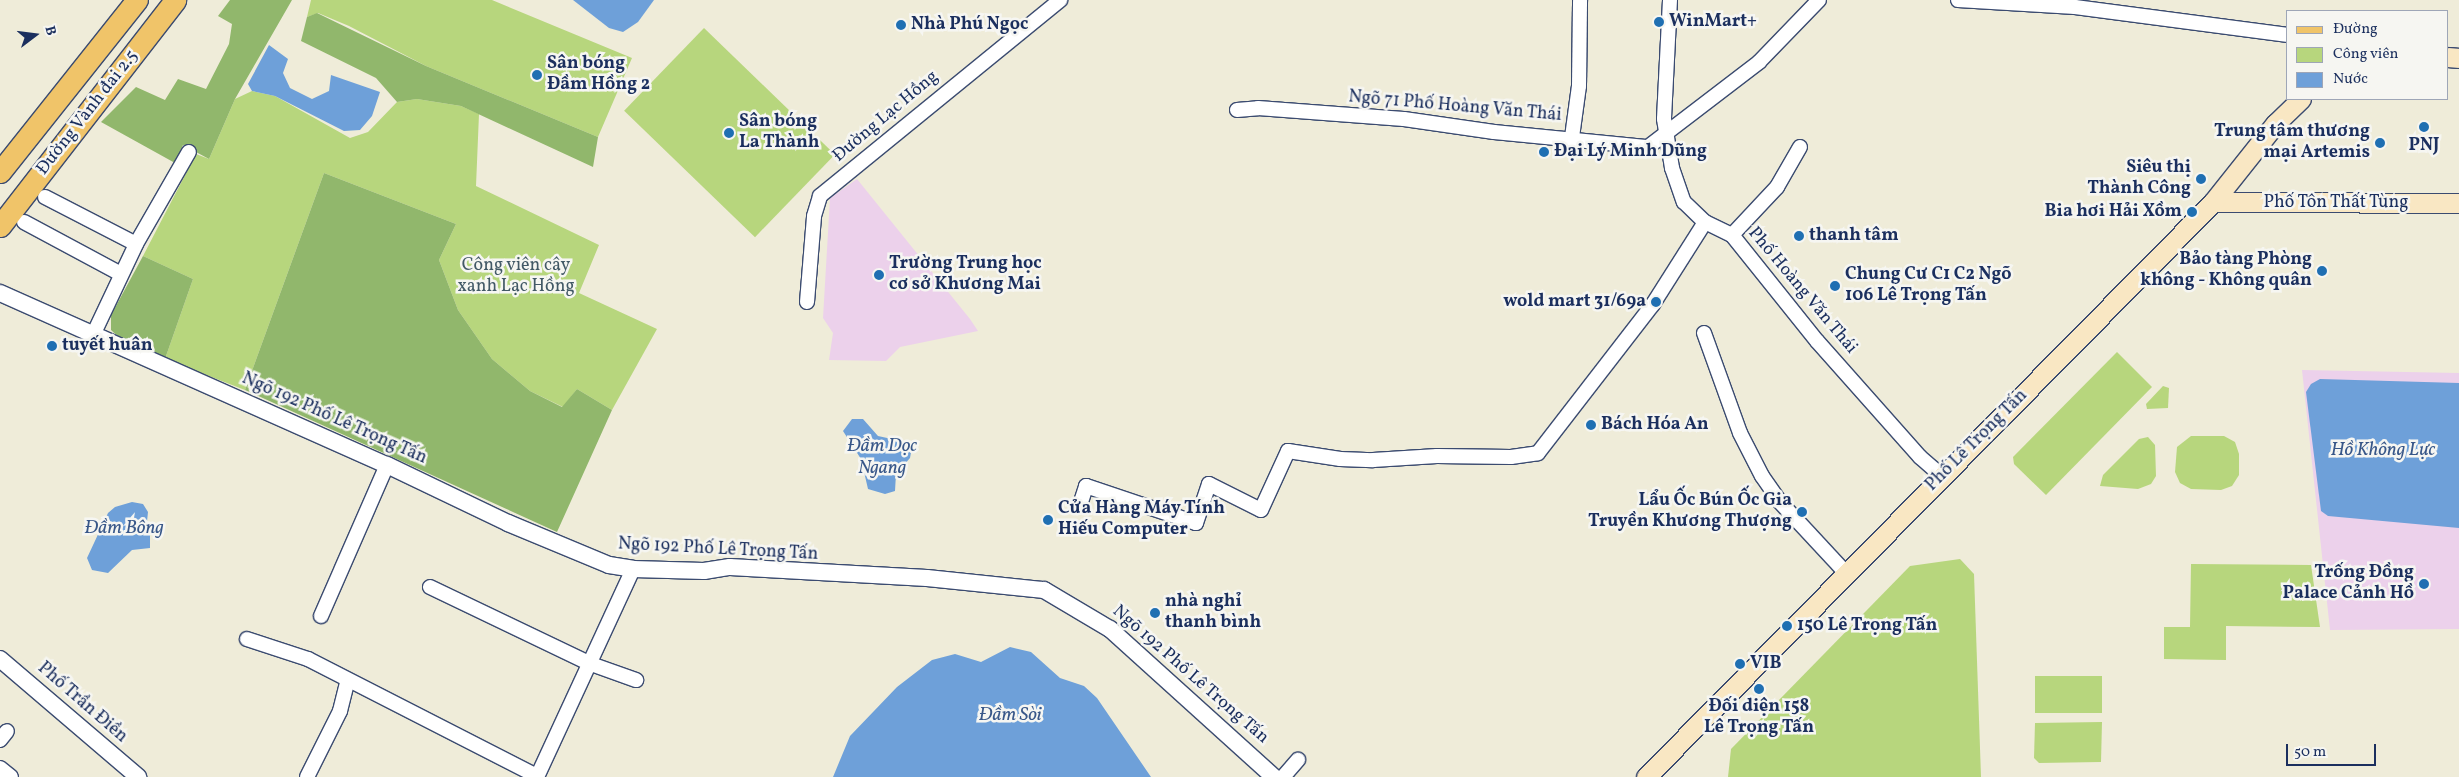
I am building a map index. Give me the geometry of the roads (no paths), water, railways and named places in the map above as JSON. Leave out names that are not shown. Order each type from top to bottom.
[{"type":"main road","name":"Đường Vành đai 2.5","points":[[0,172],[137,0]]},
{"type":"main road","name":"Đường Vành đai 2.5","points":[[0,226],[67,143],[175,0]]},
{"type":"main road","name":"Phố Lê Trọng Tấn","points":[[1646,777],[1845,572],[2213,202],[2275,124],[2300,100]]},
{"type":"main road","points":[[40,122],[67,143]]},
{"type":"main road","name":"Phố Tôn Thất Tùng","points":[[2213,202],[2459,203]]},
{"type":"street","name":"Đường Lạc Hồng","points":[[807,302],[814,216],[820,196],[1060,0]]},
{"type":"street","points":[[1572,137],[1579,86],[1580,0]]},
{"type":"street","name":"Phố Hoàng Văn Thái","points":[[1670,0],[1664,95],[1665,135],[1672,168],[1684,202],[1705,222],[1732,235],[1817,341],[1920,457],[1941,475]]},
{"type":"street","name":"Ngõ 71 Phố Hoàng Văn Thái","points":[[1237,110],[1258,108],[1404,119],[1494,132],[1572,137],[1648,146],[1759,62],[1819,0]]},
{"type":"street","points":[[1958,0],[2075,7],[2286,35]]},
{"type":"street","points":[[1732,235],[1777,187],[1800,147]]},
{"type":"street","points":[[94,333],[136,244],[189,152]]},
{"type":"street","points":[[45,197],[136,244]]},
{"type":"street","points":[[24,222],[121,274]]},
{"type":"street","points":[[1080,504],[1086,486],[1196,523],[1209,484],[1260,510],[1288,452],[1364,460],[1437,456],[1511,457],[1538,453],[1653,304],[1705,222]]},
{"type":"street","name":"Ngõ 192 Phố Lê Trọng Tấn","points":[[0,293],[94,333],[576,552],[609,565],[634,569],[704,571],[730,568],[988,582],[1044,590],[1110,629],[1274,777]]},
{"type":"street","points":[[1704,333],[1740,433],[1762,476],[1785,509],[1845,572]]},
{"type":"street","points":[[321,616],[387,465]]},
{"type":"street","points":[[247,639],[308,659],[537,777],[634,569]]},
{"type":"street","points":[[430,587],[591,664],[636,680]]},
{"type":"street","name":"Phố Trần Điền","points":[[0,659],[136,776]]},
{"type":"street","points":[[307,777],[340,711],[348,680]]},
{"type":"street","points":[[1283,777],[1298,760]]},
{"type":"street","points":[[0,768],[11,777]]},
{"type":"water","points":[[573,0],[654,0],[638,22],[623,32],[609,28]]},
{"type":"water","points":[[269,45],[288,59],[283,73],[290,88],[312,99],[329,91],[331,75],[380,92],[372,116],[360,130],[344,131],[275,96],[252,91],[248,84]]},
{"type":"water","name":"Hồ Không Lực","points":[[2320,379],[2459,383],[2459,528],[2328,516],[2321,511],[2306,392],[2311,384]]},
{"type":"water","name":"Đầm Dọc Ngang","points":[[852,419],[863,419],[878,436],[901,441],[912,447],[910,458],[896,474],[895,491],[885,494],[868,489],[861,459],[843,431]]},
{"type":"water","name":"Đầm Bông","points":[[132,502],[143,504],[148,512],[146,531],[150,534],[150,548],[132,550],[108,573],[92,570],[87,558],[108,513],[115,507]]},
{"type":"water","name":"Đầm Sòi","points":[[1010,647],[1031,652],[1060,678],[1084,686],[1097,698],[1151,777],[833,777],[850,736],[897,687],[932,660],[955,654],[981,662]]},
{"type":"place","name":"WinMart+","points":[[1659,22]]},
{"type":"place","name":"Nhà Phú Ngọc","points":[[901,25]]},
{"type":"place","name":"Sân bóng Đầm Hồng 2","points":[[537,75]]},
{"type":"place","name":"PNJ","points":[[2424,127]]},
{"type":"place","name":"Sân bóng La Thành","points":[[729,133]]},
{"type":"place","name":"Trung tâm thương mại Artemis","points":[[2380,143]]},
{"type":"place","name":"Đại Lý Minh Dũng","points":[[1544,152]]},
{"type":"place","name":"Siêu thị Thành Công","points":[[2201,179]]},
{"type":"place","name":"Bia hơi Hải Xồm","points":[[2192,212]]},
{"type":"place","name":"thanh tâm","points":[[1799,236]]},
{"type":"place","name":"Bảo tàng Phòng không - Không quân","points":[[2322,271]]},
{"type":"place","name":"Trường Trung học cơ sở Khương Mai","points":[[879,275]]},
{"type":"place","name":"Chung Cư C1 C2 Ngõ 106 Lê Trọng Tấn","points":[[1835,286]]},
{"type":"place","name":"wold mart 31/69a","points":[[1656,302]]},
{"type":"place","name":"tuyết huân","points":[[52,346]]},
{"type":"place","name":"Bách Hóa An","points":[[1591,425]]},
{"type":"place","name":"Lẩu Ốc Bún Ốc Gia Truyền Khương Thượng","points":[[1802,512]]},
{"type":"place","name":"Cửa Hàng Máy Tính Hiếu Computer","points":[[1048,520]]},
{"type":"place","name":"Trống Đồng Palace Cảnh Hồ","points":[[2424,584]]},
{"type":"place","name":"nhà nghỉ thanh bình","points":[[1155,613]]},
{"type":"place","name":"150 Lê Trọng Tấn","points":[[1787,626]]},
{"type":"place","name":"VIB","points":[[1740,664]]},
{"type":"place","name":"Đối diện 158 Lê Trọng Tấn","points":[[1759,689]]},
{"type":"park label","name":"Công viên cây xanh Lạc Hồng","points":[[516,277]]}]
